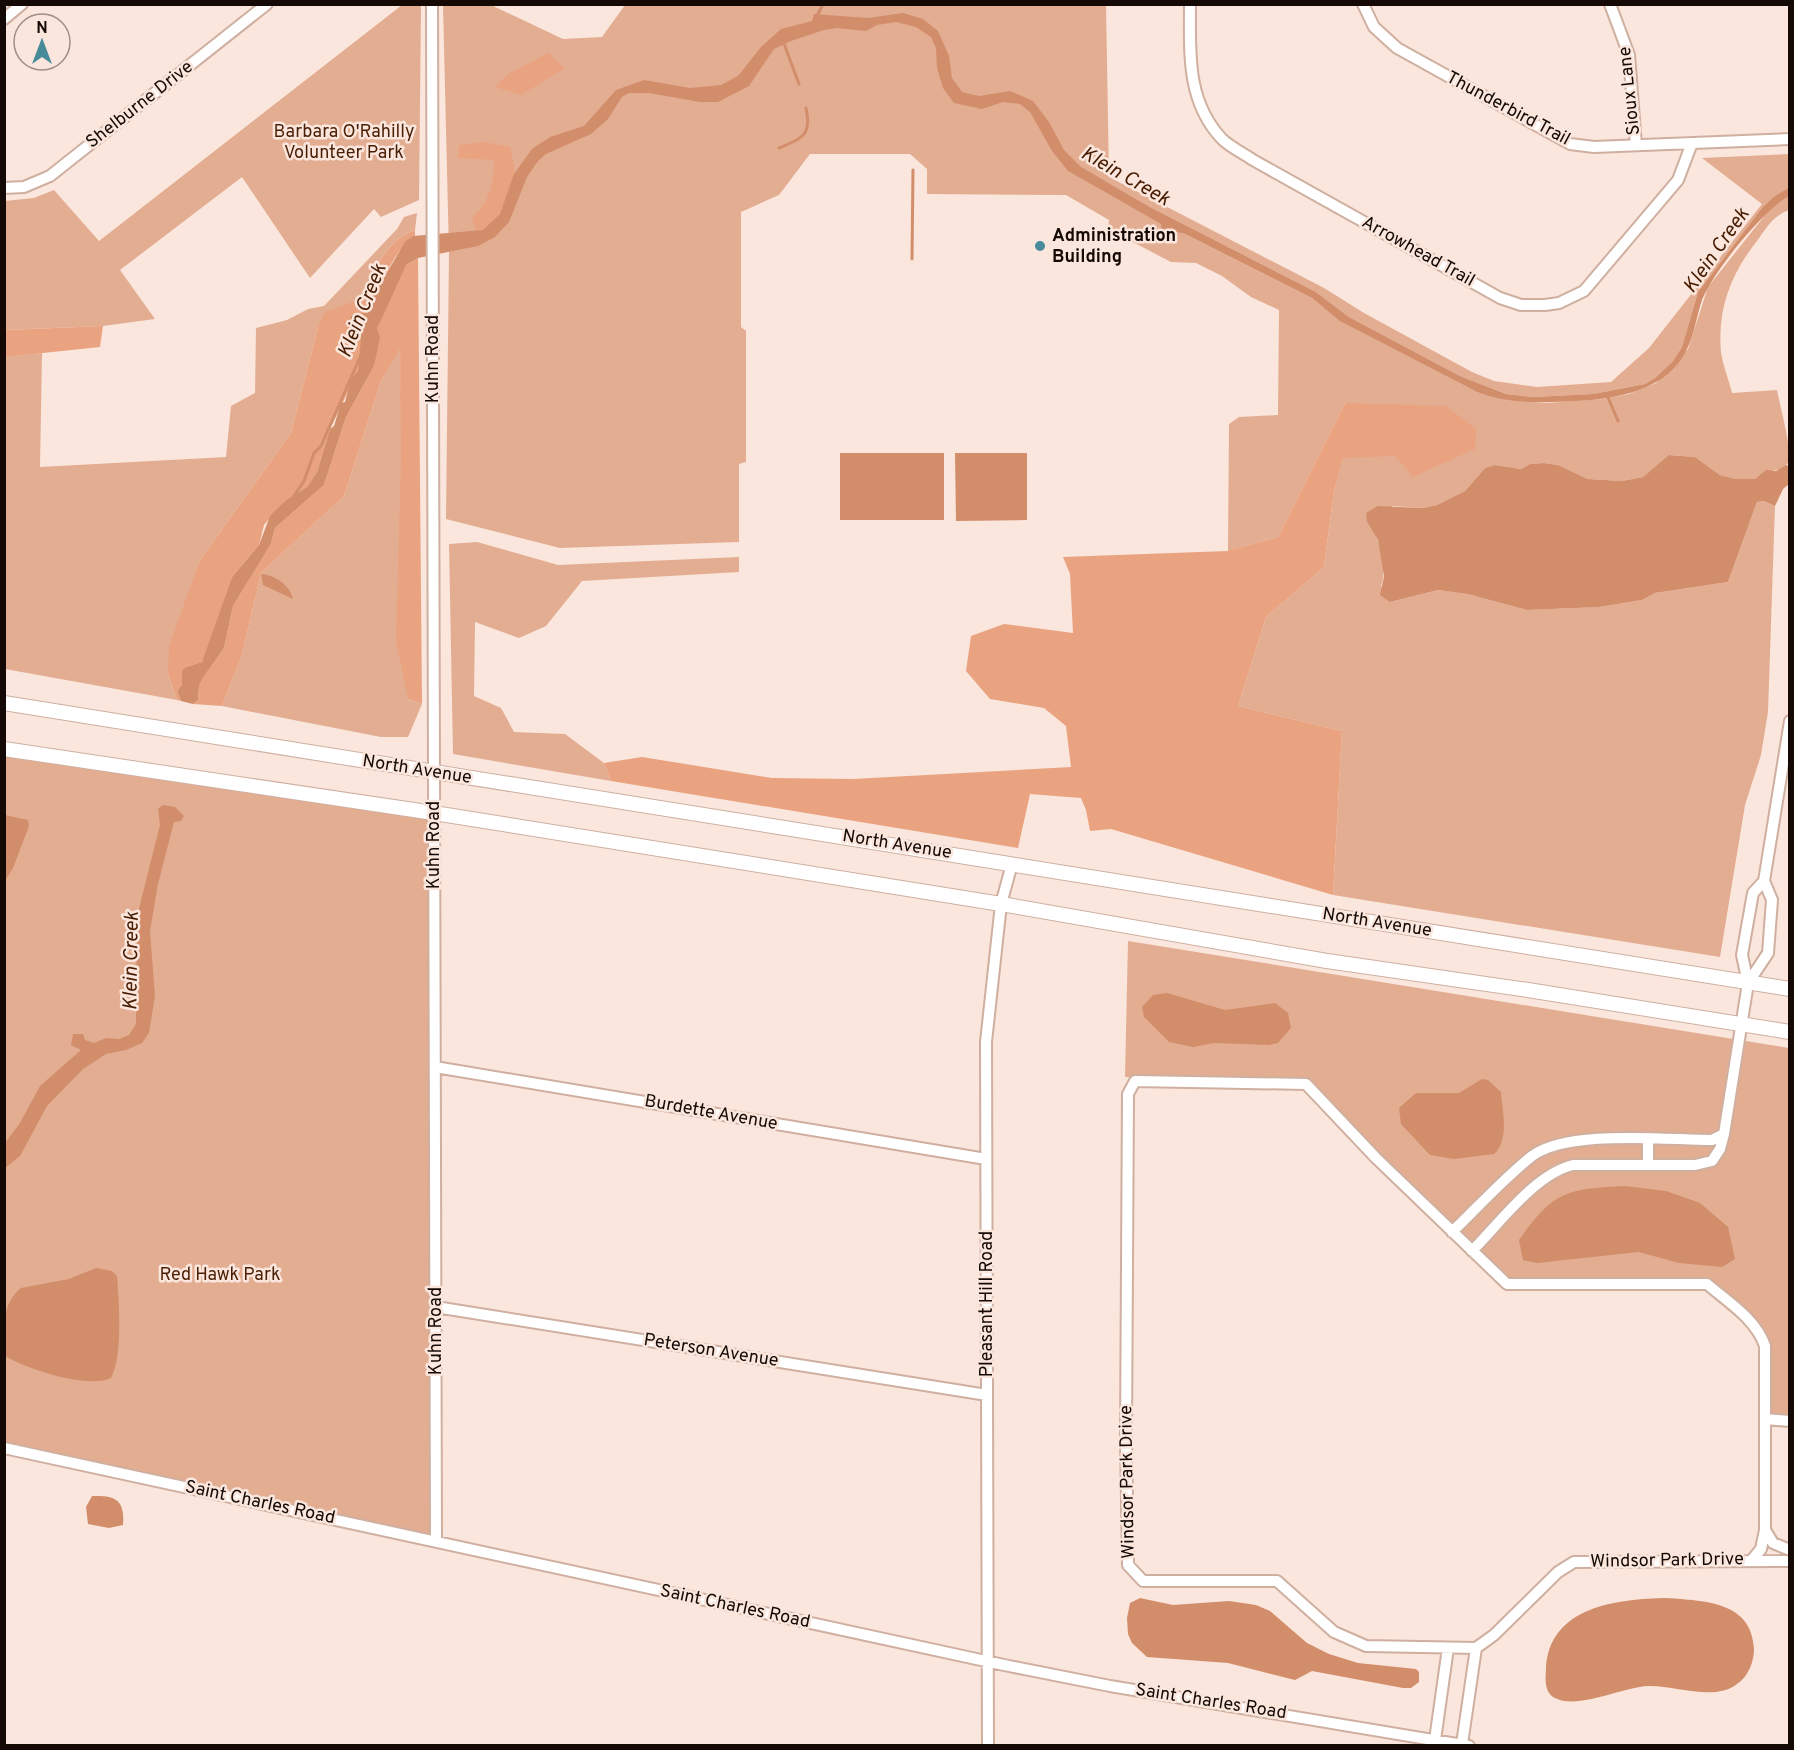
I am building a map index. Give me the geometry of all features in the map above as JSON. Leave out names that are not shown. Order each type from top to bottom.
[{"type":"main road","name":"North Avenue","points":[[4,703],[434,774],[1790,989]]},
{"type":"main road","points":[[4,749],[434,813],[1001,904],[1327,961],[1547,992],[1790,1032]]},
{"type":"street","points":[[4,19],[22,4]]},
{"type":"street","name":"Shelburne Drive","points":[[4,188],[24,187],[50,176],[267,4]]},
{"type":"street","name":"Kuhn Road","points":[[432,4],[436,1541]]},
{"type":"street","name":"Arrowhead Trail","points":[[1190,4],[1193,84],[1205,115],[1222,139],[1253,160],[1458,275],[1500,297],[1521,305],[1559,303],[1591,285],[1678,180],[1692,143]]},
{"type":"street","name":"Thunderbird Trail","points":[[1363,4],[1374,27],[1389,43],[1561,140],[1581,146],[1790,139]]},
{"type":"street","name":"Sioux Lane","points":[[1610,4],[1629,55],[1636,145]]},
{"type":"street","points":[[1472,1251],[1543,1179],[1557,1168],[1573,1164],[1695,1164],[1712,1161],[1720,1149],[1748,983],[1742,955],[1753,893],[1764,881],[1784,798],[1790,721]]},
{"type":"street","name":"Pleasant Hill Road","points":[[988,1746],[986,1042],[1001,904],[1012,864]]},
{"type":"street","points":[[1748,983],[1768,953],[1772,900],[1764,881]]},
{"type":"street","name":"Burdette Avenue","points":[[435,1067],[986,1159]]},
{"type":"street","name":"Windsor Park Drive","points":[[1136,1081],[1306,1084],[1376,1158],[1472,1251],[1507,1284],[1707,1284],[1761,1333],[1765,1346],[1765,1530],[1761,1549],[1751,1561],[1574,1562],[1558,1572],[1494,1635],[1476,1648],[1366,1646],[1334,1632],[1277,1581],[1143,1581],[1128,1565],[1126,1426],[1128,1094],[1136,1081]]},
{"type":"street","points":[[1452,1232],[1533,1156],[1551,1146],[1568,1141],[1712,1140],[1724,1134]]},
{"type":"street","points":[[1648,1140],[1648,1164]]},
{"type":"street","name":"Peterson Avenue","points":[[436,1307],[987,1395]]},
{"type":"street","points":[[1765,1419],[1790,1421]]},
{"type":"street","name":"Saint Charles Road","points":[[4,1448],[1110,1686],[1466,1745]]},
{"type":"street","points":[[1765,1530],[1773,1543],[1790,1550]]},
{"type":"street","points":[[1751,1561],[1790,1562]]},
{"type":"street","points":[[1435,1740],[1448,1648]]},
{"type":"street","points":[[1466,1745],[1476,1648]]},
{"type":"green space","name":"Barbara O'Rahilly Volunteer Park","points":[[402,5],[421,5],[419,200],[381,217],[374,209],[310,278],[242,177],[120,270],[155,319],[103,326],[5,330],[5,201],[34,198],[54,190],[99,241]]},
{"type":"green space","points":[[443,5],[491,5],[563,39],[602,37],[625,5],[1106,5],[1109,177],[1324,288],[1364,313],[1472,372],[1494,381],[1537,387],[1611,382],[1649,348],[1762,204],[1702,158],[1789,154],[1789,210],[1771,222],[1740,266],[1724,307],[1720,336],[1722,357],[1732,393],[1777,390],[1789,447],[1789,460],[1783,468],[1766,471],[1755,479],[1736,479],[1720,475],[1695,457],[1670,455],[1643,477],[1622,481],[1588,479],[1558,465],[1544,463],[1530,464],[1521,469],[1495,465],[1485,468],[1465,491],[1437,505],[1423,508],[1393,506],[1367,522],[1382,552],[1384,570],[1381,586],[1390,602],[1438,590],[1467,594],[1527,610],[1600,607],[1642,600],[1655,593],[1728,582],[1757,502],[1764,501],[1775,506],[1768,712],[1761,755],[1745,805],[1720,957],[1333,895],[1342,731],[1238,706],[1266,617],[1324,567],[1334,491],[1343,457],[1475,449],[1345,403],[1278,537],[1228,551],[1229,424],[1239,417],[1278,415],[1279,310],[1251,297],[1222,276],[1196,263],[1171,262],[1108,229],[1109,220],[1066,195],[927,194],[927,169],[910,154],[810,154],[779,195],[741,212],[741,327],[746,331],[746,462],[739,464],[739,542],[560,548],[446,519],[449,253]],"holes":[[[1105,181],[1150,207],[1316,292],[1349,317],[1460,376],[1506,394],[1533,397],[1593,394],[1645,384],[1655,378],[1673,361],[1682,347],[1698,292],[1761,209],[1765,206],[1769,210],[1708,287],[1688,349],[1656,383],[1629,394],[1602,399],[1547,403],[1527,402],[1477,392],[1341,321],[1312,298],[1185,234],[1172,231],[1168,237],[1162,224],[1098,188]]]},
{"type":"green space","points":[[417,213],[415,230],[396,241],[383,257],[367,297],[318,327],[291,433],[200,560],[168,674],[177,700],[5,669],[4,357],[42,353],[40,467],[226,457],[231,406],[255,393],[256,328],[287,320],[308,309],[324,306],[397,229],[404,217]]},
{"type":"green space","points":[[400,346],[408,699],[422,704],[408,737],[381,737],[222,706],[242,655],[261,573],[344,496],[381,381]]},
{"type":"green space","points":[[477,542],[558,565],[739,557],[739,572],[582,581],[546,626],[519,638],[475,622],[474,696],[501,708],[514,732],[565,734],[604,763],[611,781],[453,754],[449,544]]},
{"type":"green space","name":"Red Hawk Park","points":[[4,751],[431,819],[437,1543],[5,1447]]},
{"type":"green space","points":[[1128,941],[1789,1048],[1789,1418],[1772,1415],[1772,1345],[1755,1320],[1712,1281],[1688,1277],[1509,1280],[1305,1079],[1125,1077]]},
{"type":"shaded area","points":[[903,13],[923,19],[938,31],[949,56],[952,78],[962,92],[979,96],[1010,91],[1033,101],[1049,122],[1064,150],[1081,167],[1150,207],[1316,292],[1349,317],[1460,376],[1506,394],[1533,397],[1593,394],[1645,384],[1655,378],[1673,361],[1682,347],[1698,292],[1761,209],[1775,196],[1789,188],[1789,196],[1778,203],[1752,229],[1715,276],[1701,303],[1686,351],[1677,365],[1666,375],[1638,390],[1607,398],[1551,402],[1501,399],[1477,392],[1340,321],[1312,298],[1185,234],[1172,231],[1168,241],[1162,242],[1161,224],[1068,171],[1052,151],[1030,112],[1020,104],[1003,102],[982,109],[954,103],[943,88],[937,68],[936,48],[931,37],[916,27],[896,22],[877,25],[866,31],[837,28],[824,30],[774,49],[749,86],[718,102],[700,102],[649,93],[629,93],[622,97],[608,119],[591,134],[546,154],[538,161],[527,177],[509,222],[495,237],[478,246],[418,258],[406,265],[377,329],[380,337],[374,366],[346,417],[324,485],[275,528],[271,544],[233,606],[224,648],[199,686],[198,700],[193,704],[181,701],[177,691],[182,685],[182,671],[186,667],[202,662],[232,577],[259,545],[270,516],[286,500],[307,487],[317,472],[330,429],[334,426],[341,403],[345,402],[351,379],[358,371],[362,327],[365,321],[351,319],[351,316],[369,312],[373,296],[405,242],[413,236],[483,230],[500,214],[514,174],[532,149],[550,137],[584,126],[616,90],[644,80],[690,88],[721,85],[738,76],[761,47],[781,29],[812,21],[814,14],[868,18]]},
{"type":"shaded area","points":[[548,53],[565,68],[521,95],[495,87],[508,74]]},
{"type":"shaded area","points":[[484,142],[510,147],[514,172],[509,192],[497,217],[476,232],[472,217],[483,205],[490,192],[494,160],[458,158],[459,145]]},
{"type":"shaded area","points":[[415,230],[415,236],[402,248],[388,270],[369,312],[351,319],[366,321],[358,371],[330,429],[317,472],[307,487],[286,500],[264,525],[259,545],[232,577],[205,656],[202,662],[186,667],[182,685],[177,691],[181,701],[177,700],[168,674],[169,646],[200,560],[291,433],[318,327],[325,312],[367,297],[383,257],[396,241]]},
{"type":"shaded area","points":[[418,258],[422,704],[408,699],[396,641],[401,458],[400,348],[381,381],[344,496],[261,573],[242,655],[222,706],[193,704],[198,700],[199,686],[203,678],[224,648],[233,606],[271,544],[275,528],[324,485],[346,417],[374,366],[377,329],[399,276],[406,265]]},
{"type":"shaded area","points":[[103,326],[100,347],[5,357],[5,330]]},
{"type":"shaded area","points":[[1345,403],[1445,406],[1476,428],[1475,449],[1413,477],[1395,456],[1343,458],[1334,491],[1324,567],[1266,617],[1238,706],[1342,731],[1333,895],[1111,829],[1090,831],[1081,798],[1030,794],[1018,848],[611,781],[604,763],[642,757],[772,778],[853,779],[1071,767],[1066,726],[1044,708],[990,699],[966,671],[971,636],[1004,624],[1073,633],[1070,574],[1063,557],[1227,551],[1278,537]]},
{"type":"shaded area","points":[[840,453],[944,453],[944,520],[840,520]]},
{"type":"shaded area","points":[[955,453],[1027,453],[1027,520],[956,521]]},
{"type":"shaded area","points":[[1669,455],[1695,457],[1720,475],[1736,479],[1755,479],[1766,470],[1776,471],[1786,465],[1789,466],[1789,484],[1783,489],[1775,506],[1764,501],[1757,502],[1728,582],[1655,593],[1642,600],[1600,607],[1527,610],[1467,594],[1438,590],[1390,602],[1380,595],[1384,576],[1378,540],[1367,522],[1366,513],[1378,506],[1423,508],[1437,505],[1465,491],[1485,468],[1495,465],[1521,469],[1530,464],[1544,463],[1558,465],[1588,479],[1622,481],[1643,477]]},
{"type":"shaded area","points":[[261,574],[271,576],[281,582],[289,589],[293,599],[263,585]]},
{"type":"shaded area","points":[[163,805],[175,807],[184,816],[181,821],[174,822],[158,884],[150,931],[155,996],[149,1033],[142,1043],[126,1050],[106,1054],[83,1069],[47,1106],[20,1156],[5,1168],[5,1143],[20,1123],[40,1086],[81,1050],[71,1045],[73,1034],[83,1034],[85,1040],[94,1043],[106,1038],[119,1039],[129,1035],[136,1024],[137,916],[160,825],[158,809]]},
{"type":"shaded area","points":[[5,815],[28,820],[29,826],[13,868],[5,881]]},
{"type":"shaded area","points":[[1167,993],[1225,1010],[1275,1003],[1288,1013],[1291,1028],[1278,1043],[1269,1045],[1214,1043],[1193,1047],[1169,1042],[1144,1017],[1142,1007],[1153,995]]},
{"type":"shaded area","points":[[1482,1079],[1488,1080],[1501,1092],[1504,1133],[1499,1148],[1494,1154],[1454,1159],[1430,1155],[1401,1124],[1399,1108],[1416,1093],[1459,1093]]},
{"type":"shaded area","points":[[1625,1186],[1666,1191],[1700,1203],[1728,1227],[1735,1259],[1722,1267],[1679,1263],[1639,1252],[1537,1263],[1523,1260],[1519,1240],[1552,1202],[1575,1191]]},
{"type":"shaded area","points":[[96,1268],[112,1271],[117,1276],[119,1342],[111,1378],[87,1381],[57,1376],[5,1356],[6,1311],[14,1295],[21,1288],[69,1279]]},
{"type":"shaded area","points":[[92,1496],[108,1497],[118,1501],[123,1510],[123,1525],[109,1528],[88,1524],[86,1507]]},
{"type":"shaded area","points":[[1140,1598],[1173,1605],[1229,1601],[1256,1605],[1270,1611],[1307,1643],[1329,1654],[1358,1663],[1416,1669],[1419,1672],[1419,1682],[1411,1688],[1403,1688],[1312,1671],[1295,1680],[1228,1663],[1147,1657],[1132,1643],[1128,1634],[1127,1618],[1130,1603]]},
{"type":"shaded area","points":[[1667,1598],[1696,1600],[1724,1607],[1745,1621],[1751,1633],[1754,1654],[1750,1669],[1741,1681],[1728,1689],[1717,1692],[1648,1686],[1575,1701],[1564,1701],[1549,1693],[1546,1686],[1546,1670],[1550,1649],[1559,1632],[1572,1619],[1608,1604]]},
{"type":"waterway","points":[[817,16],[823,4]]},
{"type":"waterway","points":[[783,41],[799,84]]},
{"type":"waterway","points":[[779,148],[803,135],[808,125],[806,108]]},
{"type":"waterway","points":[[912,259],[913,170]]},
{"type":"waterway","name":"Klein Creek","points":[[292,499],[304,481],[314,453],[321,446],[361,355]]},
{"type":"waterway","points":[[1607,395],[1618,421]]},
{"type":"place","name":"Administration Building","points":[[1040,246]]}]
